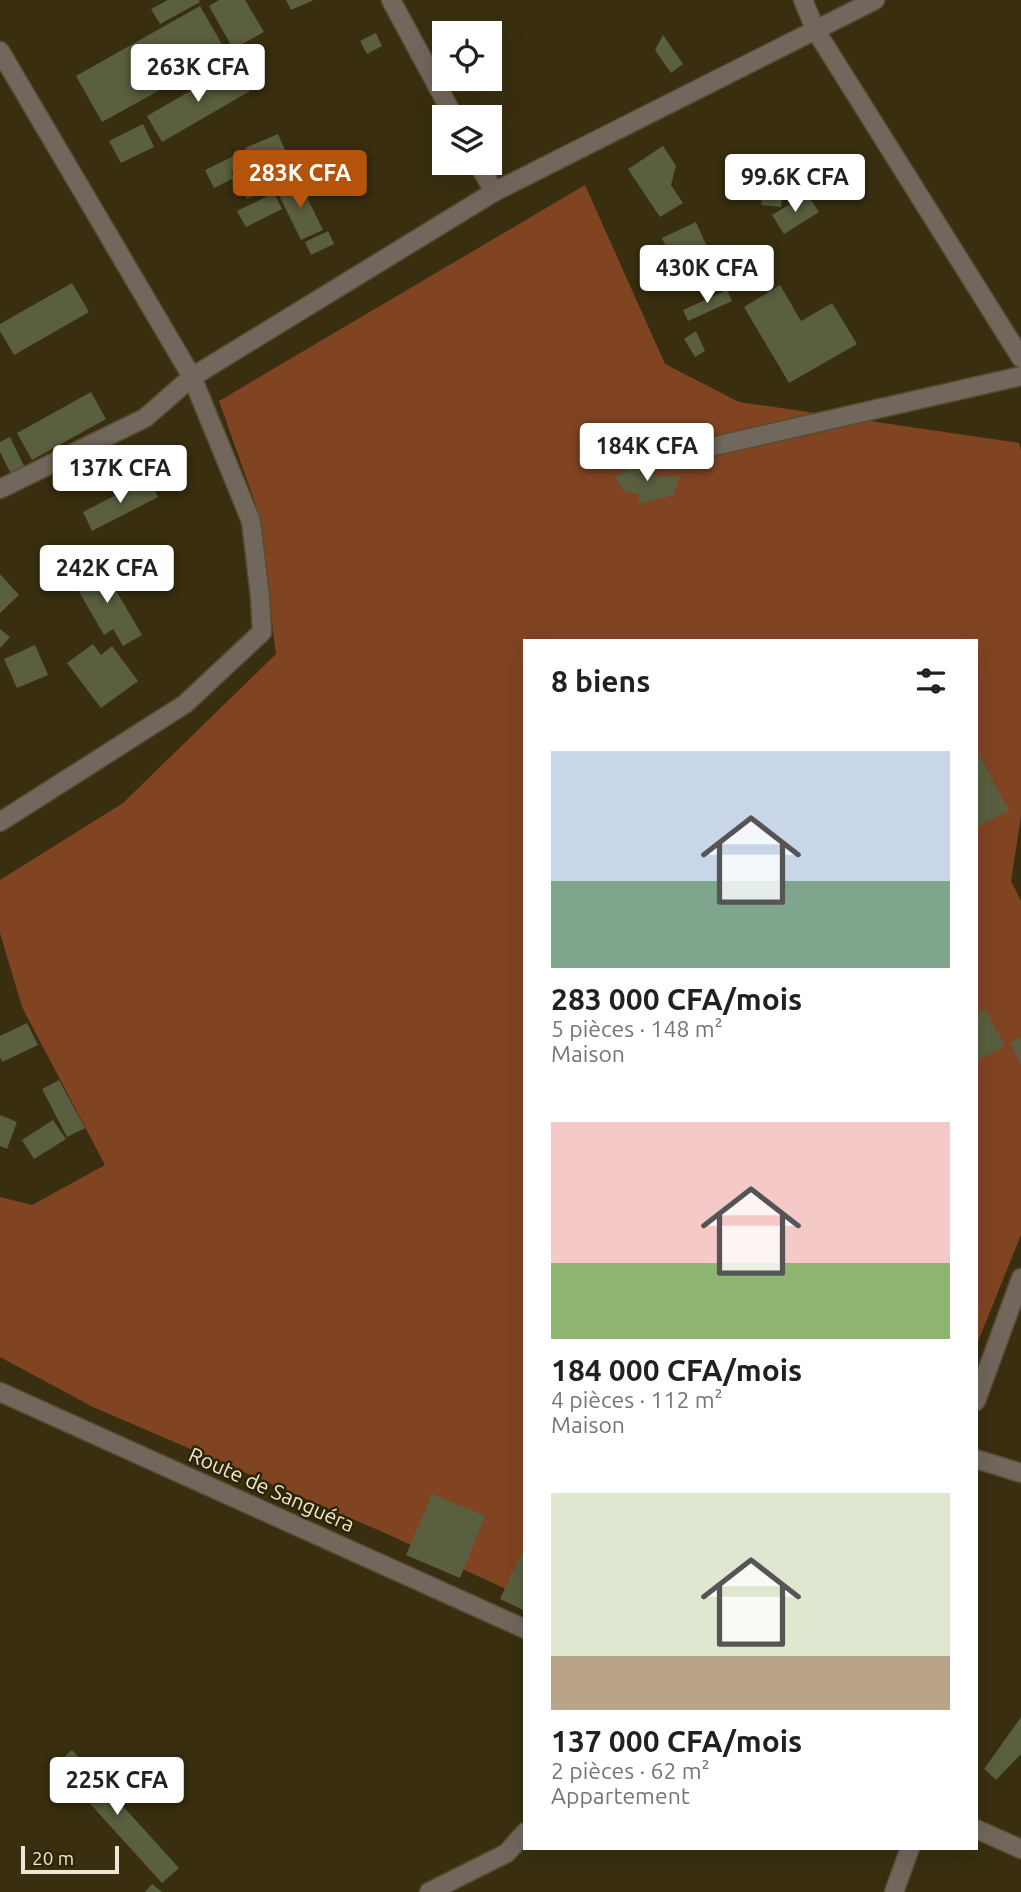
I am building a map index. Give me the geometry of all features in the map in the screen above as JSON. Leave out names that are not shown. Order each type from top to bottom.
[{"type":"street","points":[[391,0],[448,105]]},
{"type":"street","points":[[803,0],[816,31],[1021,358]]},
{"type":"street","points":[[0,489],[145,418],[192,377],[494,192],[875,0]]},
{"type":"street","points":[[0,51],[192,377],[251,521],[262,632],[186,704],[0,822]]},
{"type":"street","points":[[485,175],[494,192]]},
{"type":"street","points":[[702,449],[1021,376]]},
{"type":"street","points":[[978,1396],[1021,1278]]},
{"type":"street","name":"Route de Sanguéra","points":[[0,1392],[523,1628]]},
{"type":"street","points":[[978,1460],[1021,1473]]},
{"type":"street","points":[[978,1830],[1021,1849]]},
{"type":"street","points":[[429,1892],[507,1853],[523,1834]]},
{"type":"street","points":[[894,1892],[910,1850]]},
{"type":"shaded area","points":[[585,185],[665,364],[739,402],[1019,443],[1021,450],[1021,816],[1011,881],[1021,901],[1021,1235],[978,1342],[978,639],[523,639],[523,1597],[385,1533],[93,1407],[0,1357],[0,1197],[32,1205],[105,1165],[22,1007],[0,933],[0,880],[123,803],[276,654],[257,508],[219,401]]},
{"type":"building","points":[[168,0],[200,2],[160,24],[151,9]]},
{"type":"building","points":[[219,0],[245,0],[264,32],[233,49],[209,6]]},
{"type":"building","points":[[286,0],[314,0],[291,10]]},
{"type":"building","points":[[200,6],[227,53],[102,122],[76,76]]},
{"type":"building","points":[[376,33],[382,46],[367,54],[360,41]]},
{"type":"building","points":[[663,35],[683,64],[671,73],[655,50]]},
{"type":"building","points":[[235,65],[250,91],[162,142],[147,116]]},
{"type":"building","points":[[143,124],[154,147],[121,163],[109,141]]},
{"type":"building","points":[[278,134],[297,177],[265,191],[245,148]]},
{"type":"building","points":[[663,146],[676,166],[671,185],[683,203],[660,217],[628,169]]},
{"type":"building","points":[[240,153],[246,165],[231,172],[234,178],[214,188],[205,170]]},
{"type":"building","points":[[767,163],[786,165],[781,207],[761,205]]},
{"type":"building","points":[[248,169],[260,193],[247,199],[235,176]]},
{"type":"building","points":[[298,179],[323,230],[301,240],[276,189]]},
{"type":"building","points":[[274,193],[282,209],[246,227],[237,211]]},
{"type":"building","points":[[807,194],[819,212],[784,234],[772,215]]},
{"type":"building","points":[[696,222],[715,265],[681,280],[662,238]]},
{"type":"building","points":[[328,231],[334,244],[311,255],[305,242]]},
{"type":"building","points":[[72,283],[89,312],[14,355],[0,331],[0,324]]},
{"type":"building","points":[[780,285],[801,321],[832,303],[857,344],[789,383],[744,307]]},
{"type":"building","points":[[727,290],[732,301],[688,321],[683,310]]},
{"type":"building","points":[[696,331],[705,351],[695,357],[684,339]]},
{"type":"building","points":[[91,392],[106,419],[32,460],[17,433]]},
{"type":"building","points":[[10,437],[25,468],[11,474],[0,452],[0,442]]},
{"type":"building","points":[[645,459],[656,476],[680,476],[673,495],[638,504],[640,494],[625,492],[615,477]]},
{"type":"building","points":[[149,478],[158,497],[92,531],[83,512]]},
{"type":"building","points":[[101,565],[142,635],[123,646],[113,629],[104,635],[73,581]]},
{"type":"building","points":[[0,574],[19,595],[0,613]]},
{"type":"building","points":[[0,629],[10,637],[0,648]]},
{"type":"building","points":[[93,644],[101,655],[112,646],[138,681],[101,708],[67,663]]},
{"type":"building","points":[[35,645],[48,675],[17,688],[4,659]]},
{"type":"building","points":[[978,752],[1009,811],[978,826]]},
{"type":"building","points":[[985,1009],[1005,1046],[978,1060],[978,1029],[978,1013]]},
{"type":"building","points":[[27,1023],[38,1045],[2,1062],[0,1036]]},
{"type":"building","points":[[1021,1037],[1021,1064],[1010,1043]]},
{"type":"building","points":[[59,1080],[85,1128],[67,1137],[42,1089]]},
{"type":"building","points":[[0,1115],[17,1122],[7,1149],[0,1146]]},
{"type":"building","points":[[53,1120],[66,1139],[34,1159],[22,1140]]},
{"type":"building","points":[[432,1494],[485,1516],[460,1578],[406,1555]]},
{"type":"building","points":[[523,1551],[523,1610],[500,1599]]},
{"type":"building","points":[[1021,1717],[1021,1754],[996,1780],[984,1769]]},
{"type":"building","points":[[72,1750],[179,1868],[162,1883],[55,1765]]},
{"type":"building","points":[[152,1884],[162,1892],[145,1892]]}]
